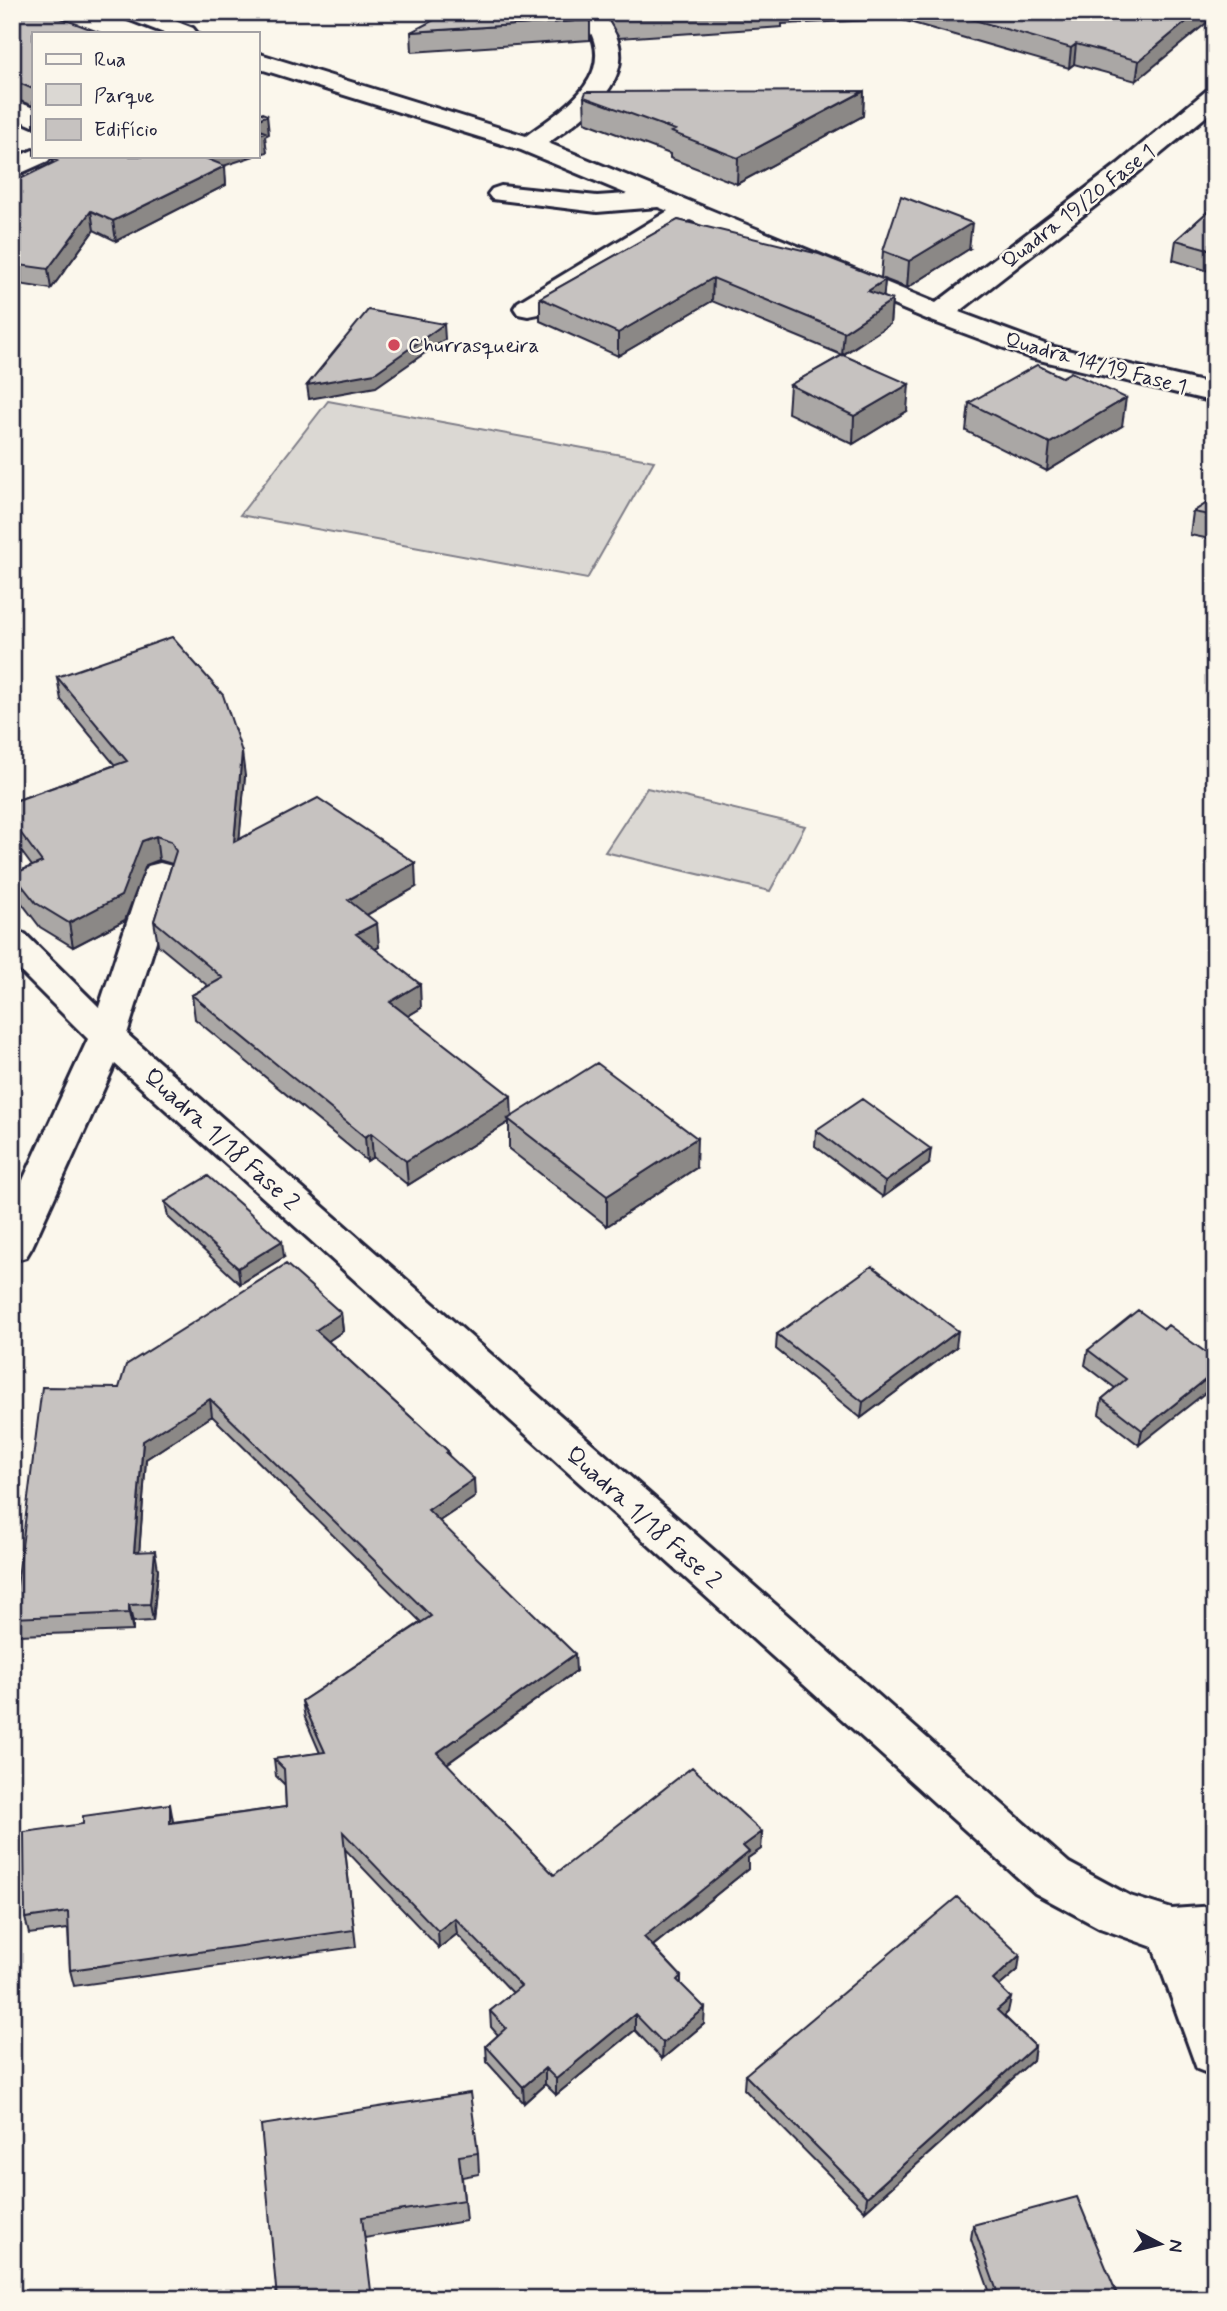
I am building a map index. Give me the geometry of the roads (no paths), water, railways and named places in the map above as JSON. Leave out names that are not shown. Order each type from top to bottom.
[{"type":"street","points":[[130,12],[182,32]]},
{"type":"street","points":[[530,145],[579,107],[604,80],[611,57],[603,30],[587,12]]},
{"type":"street","name":"Quadra 14/19 Fase 1","points":[[259,61],[530,145],[939,314],[1041,352],[1215,394]]},
{"type":"street","name":"Quadra 19/20 Fase 1","points":[[939,314],[1128,169],[1215,96]]},
{"type":"street","points":[[12,106],[32,117]]},
{"type":"street","points":[[12,169],[35,158]]},
{"type":"street","points":[[501,194],[620,205],[661,199]]},
{"type":"street","points":[[528,308],[688,210]]},
{"type":"street","points":[[12,1247],[108,1037],[160,874]]},
{"type":"street","name":"Quadra 1/18 Fase 2","points":[[12,942],[108,1037],[1052,1878],[1118,1913],[1193,1929]]},
{"type":"street","points":[[1193,1929],[1215,2053]]},
{"type":"place","name":"Churrasqueira","points":[[394,345]]}]
